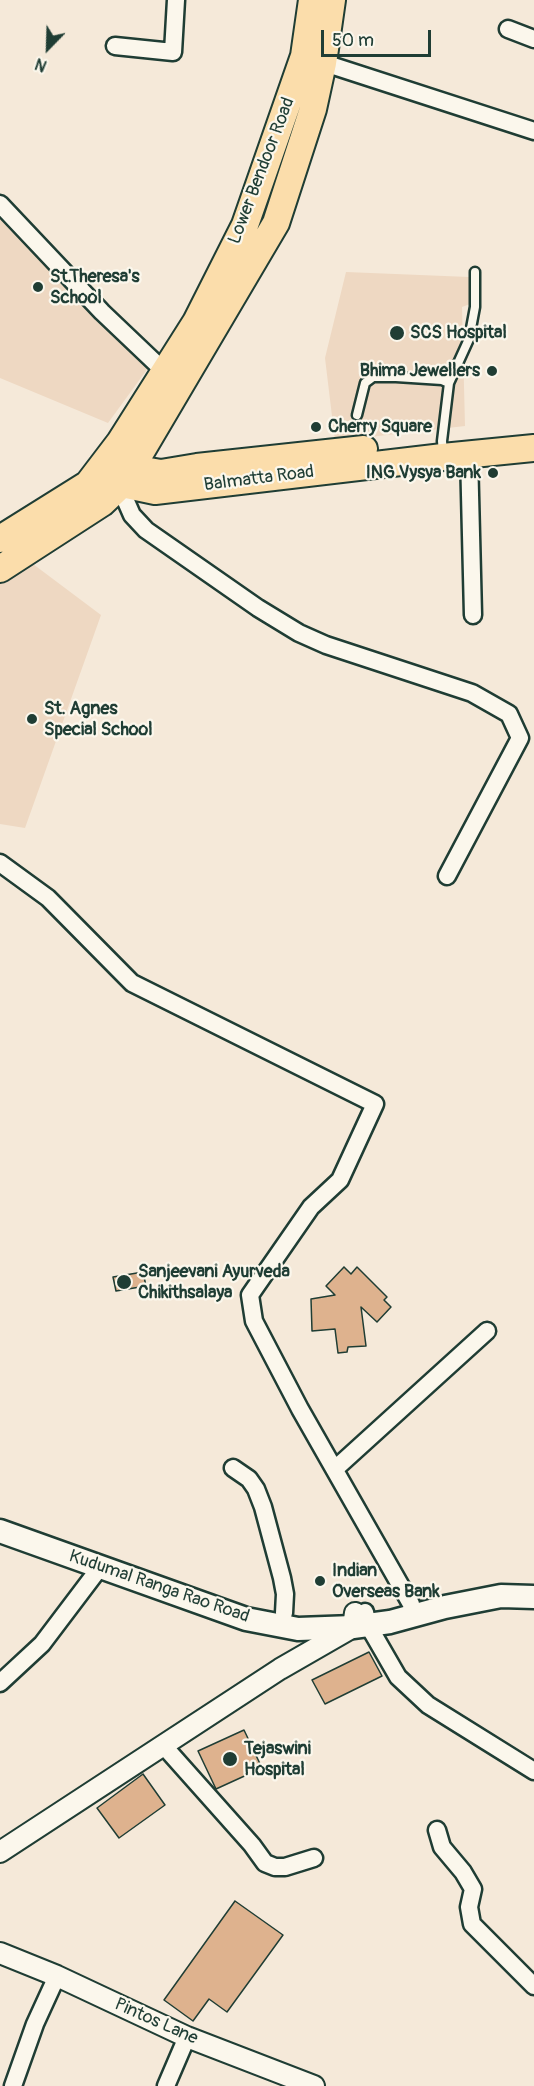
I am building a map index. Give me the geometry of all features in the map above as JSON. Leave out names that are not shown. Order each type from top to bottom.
[{"type":"main road","name":"Lower Bendoor Road","points":[[88,484],[110,456],[196,322],[245,225],[314,60],[312,0]]},
{"type":"main road","points":[[0,569],[102,503],[127,474],[276,223],[313,109],[314,60],[332,0]]},
{"type":"main road","name":"Balmatta Road","points":[[110,456],[127,474],[155,491],[443,449],[534,431]]},
{"type":"main road","name":"Balmatta Road","points":[[443,449],[469,454],[534,448]]},
{"type":"main road","name":"Balmatta Road","points":[[88,484],[127,474]]},
{"type":"main road","points":[[0,539],[88,484]]},
{"type":"main road","points":[[0,1518],[265,1611],[360,1619],[481,1585],[508,1582],[534,1584]]},
{"type":"main road","name":"Kudumal Ranga Rao Road","points":[[0,1531],[246,1619],[298,1629],[360,1619],[390,1622],[445,1607],[501,1596],[534,1598]]},
{"type":"street","points":[[115,46],[174,52],[176,0]]},
{"type":"street","points":[[508,29],[534,39]]},
{"type":"street","points":[[314,60],[534,131]]},
{"type":"street","points":[[0,204],[102,312],[164,371]]},
{"type":"street","points":[[469,454],[473,615]]},
{"type":"street","points":[[127,474],[125,499],[132,515],[146,530],[258,608],[299,633],[327,645],[472,693],[508,714],[520,738],[447,876]]},
{"type":"street","points":[[0,863],[48,898],[132,983],[375,1104],[340,1180],[311,1207],[250,1295],[254,1321],[300,1408],[411,1604]]},
{"type":"street","points":[[335,1469],[488,1331]]},
{"type":"street","points":[[233,1468],[249,1479],[263,1507],[282,1578],[285,1594],[284,1613]]},
{"type":"street","points":[[0,1683],[42,1644],[101,1566]]},
{"type":"street","points":[[0,1852],[360,1619],[398,1677],[428,1705],[534,1771]]},
{"type":"street","points":[[163,1745],[252,1845],[265,1863],[275,1867],[285,1867],[314,1858]]},
{"type":"street","points":[[437,1830],[442,1847],[463,1872],[473,1889],[469,1907],[472,1924],[534,1986]]},
{"type":"street","name":"Pintos Lane","points":[[0,1953],[57,1976],[187,2037],[314,2086]]},
{"type":"street","points":[[13,2086],[35,2024],[57,1976]]},
{"type":"street","points":[[166,2086],[187,2037]]},
{"type":"lane","points":[[443,449],[449,383],[469,339],[475,307],[475,272]]},
{"type":"lane","points":[[357,415],[366,383],[373,377],[396,376],[442,380],[449,383]]},
{"type":"shaded area","name":"St.Theresa's School","points":[[0,210],[151,364],[108,423],[0,378]]},
{"type":"shaded area","name":"SCS Hospital","points":[[346,272],[469,277],[470,304],[462,307],[465,426],[335,441],[325,358]]},
{"type":"shaded area","name":"St. Agnes Special School","points":[[29,561],[101,615],[25,828],[0,824],[0,581]]},
{"type":"building","points":[[344,1267],[351,1274],[357,1267],[387,1297],[384,1300],[391,1307],[377,1322],[361,1307],[366,1346],[348,1347],[347,1352],[338,1353],[335,1329],[312,1331],[311,1299],[335,1295],[326,1286]]},
{"type":"building","points":[[143,1272],[146,1286],[116,1291],[113,1277]]},
{"type":"building","points":[[369,1652],[382,1676],[325,1704],[312,1680]]},
{"type":"building","name":"Tejaswini Hospital","points":[[244,1730],[262,1768],[216,1789],[198,1751]]},
{"type":"building","points":[[143,1774],[165,1805],[119,1838],[97,1808]]},
{"type":"building","points":[[235,1901],[283,1935],[227,2012],[209,1999],[193,2021],[164,2000]]},
{"type":"place","name":"St.Theresa's School","points":[[38,287]]},
{"type":"place","name":"SCS Hospital","points":[[397,333]]},
{"type":"place","name":"Bhima Jewellers","points":[[492,371]]},
{"type":"place","name":"Cherry Square","points":[[316,427]]},
{"type":"place","name":"ING Vysya Bank","points":[[493,473]]},
{"type":"place","name":"St. Agnes Special School","points":[[32,719]]},
{"type":"place","name":"Sanjeevani Ayurveda Chikithsalaya","points":[[124,1282]]},
{"type":"place","name":"Indian Overseas Bank","points":[[320,1581]]},
{"type":"place","name":"Tejaswini Hospital","points":[[230,1759]]}]
